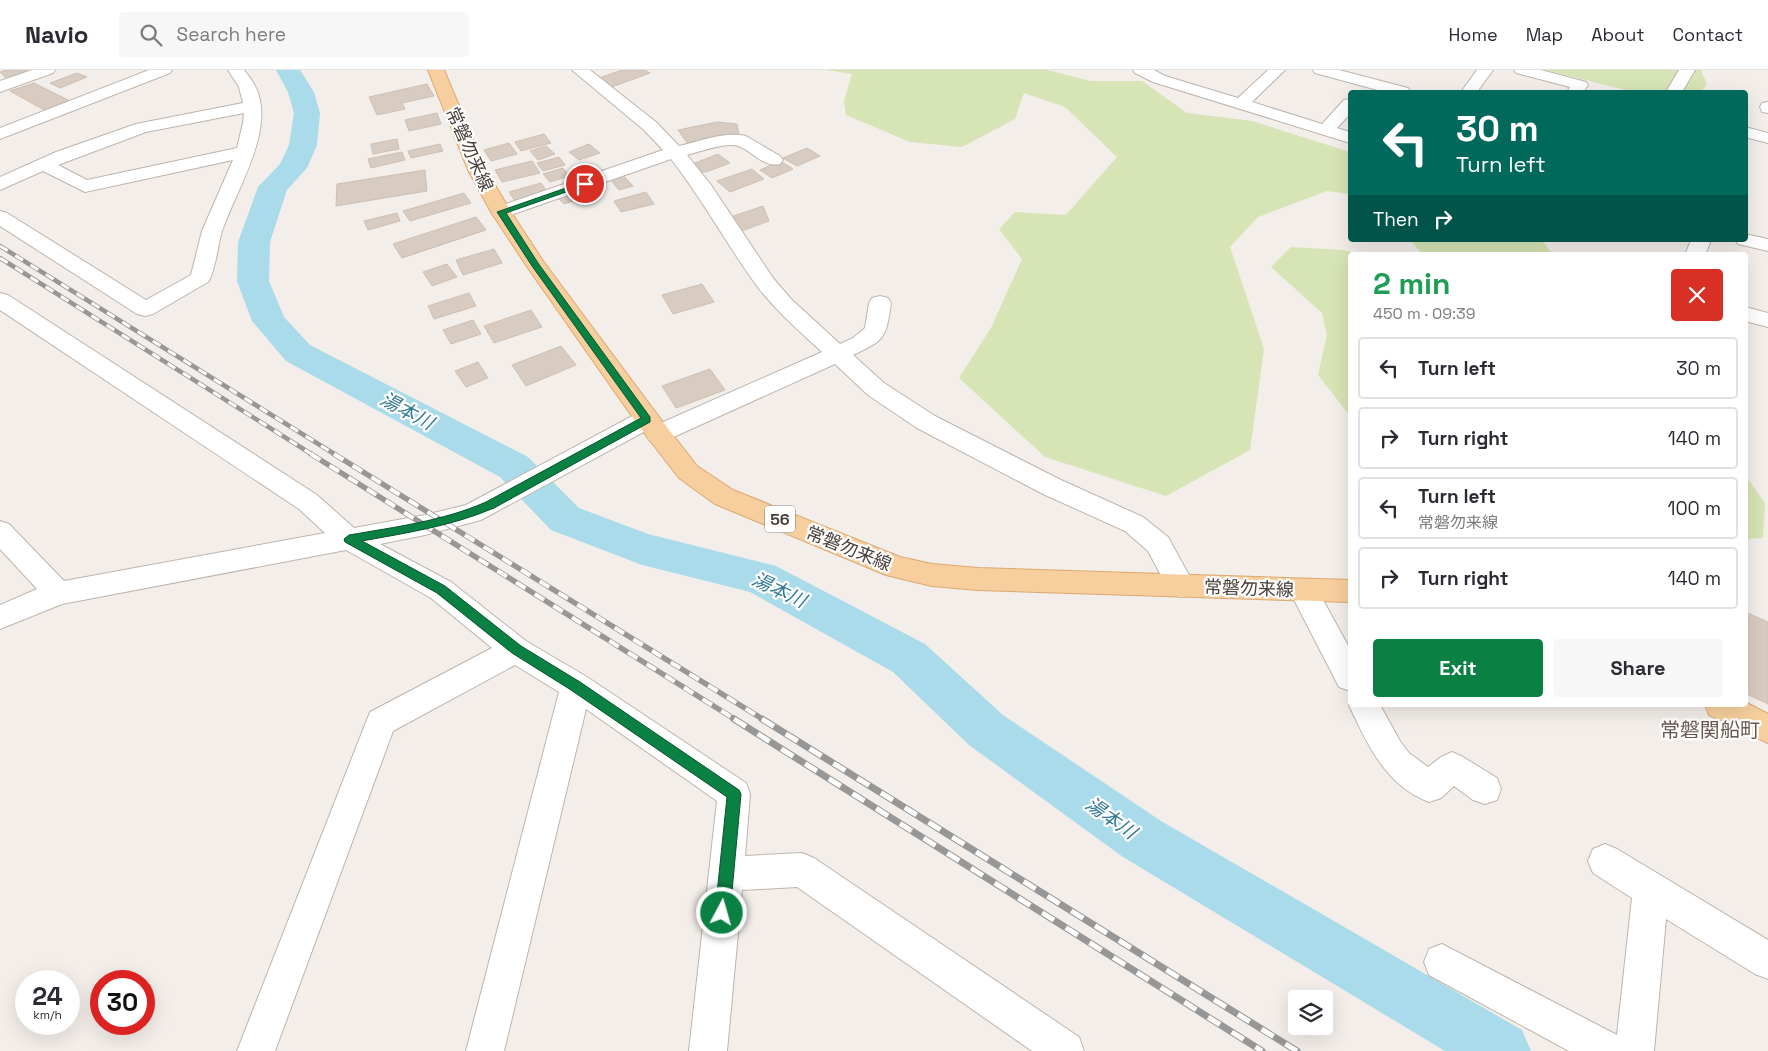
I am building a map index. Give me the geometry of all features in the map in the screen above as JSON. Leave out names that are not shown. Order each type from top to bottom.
[{"type":"main road","name":"常磐勿来線","points":[[436,70],[477,170],[501,212],[535,264],[652,426],[688,472],[724,497],[896,567],[932,575],[978,579],[1348,591]]},
{"type":"main road","points":[[1724,707],[1768,728]]},
{"type":"street","points":[[0,87],[47,70]]},
{"type":"street","points":[[0,134],[164,70]]},
{"type":"street","points":[[0,217],[145,308],[201,278],[205,252],[218,214],[251,138],[251,95],[243,77],[236,70]]},
{"type":"street","points":[[580,70],[650,126],[675,152],[704,189],[765,282],[783,304],[876,389],[926,422],[1052,487],[1134,524],[1158,544],[1181,586]]},
{"type":"street","points":[[1141,70],[1165,74],[1240,105],[1348,137]]},
{"type":"street","points":[[1240,105],[1277,70]]},
{"type":"street","points":[[1321,70],[1365,88],[1384,90]]},
{"type":"street","points":[[1365,88],[1382,70]]},
{"type":"street","points":[[1470,90],[1485,70]]},
{"type":"street","points":[[1522,70],[1580,85],[1576,90]]},
{"type":"street","points":[[1675,90],[1687,70]]},
{"type":"street","points":[[0,184],[43,164],[142,128],[252,106]]},
{"type":"street","points":[[1326,130],[1348,106]]},
{"type":"street","points":[[1748,133],[1768,138]]},
{"type":"street","points":[[501,212],[675,152],[722,141],[740,140],[774,160]]},
{"type":"street","points":[[43,164],[85,186],[246,152]]},
{"type":"street","points":[[1748,241],[1768,245]]},
{"type":"street","points":[[0,617],[58,592],[425,525],[472,513],[571,460],[836,354],[870,337],[876,331],[880,303]]},
{"type":"street","points":[[4,306],[308,502],[349,539],[441,590],[516,650],[576,686],[734,794],[708,1051]]},
{"type":"street","points":[[1748,315],[1768,320]]},
{"type":"street","points":[[0,531],[58,592]]},
{"type":"street","points":[[1303,590],[1348,674]]},
{"type":"street","points":[[256,1051],[381,722],[516,650]]},
{"type":"street","points":[[485,1051],[576,686]]},
{"type":"street","points":[[1365,707],[1388,751],[1398,763],[1429,787],[1452,767],[1485,789]]},
{"type":"street","points":[[1605,860],[1768,961]]},
{"type":"street","points":[[726,874],[802,870],[1065,1051]]},
{"type":"street","points":[[1635,1051],[1651,889]]},
{"type":"street","points":[[1442,962],[1608,1051]]},
{"type":"green space","points":[[826,70],[1047,70],[1091,81],[1142,81],[1187,113],[1252,121],[1348,151],[1348,194],[1327,191],[1258,217],[1230,247],[1264,349],[1250,450],[1166,496],[1045,457],[959,378],[991,328],[1022,259],[999,229],[1015,212],[1066,215],[1117,157],[1065,107],[1024,93],[1015,119],[962,147],[910,142],[846,115],[844,101],[852,74]]},
{"type":"green space","points":[[1545,70],[1701,70],[1707,84],[1702,90],[1622,89]]},
{"type":"green space","points":[[1412,242],[1543,242],[1551,252],[1420,252]]},
{"type":"green space","points":[[1291,247],[1344,250],[1350,252],[1348,252],[1348,413],[1318,375],[1327,335],[1322,313],[1271,267]]},
{"type":"green space","points":[[1748,479],[1765,503],[1763,538],[1748,539]]},
{"type":"building","points":[[7,70],[33,70],[7,79],[0,72]]},
{"type":"building","points":[[622,70],[645,70],[650,73],[609,88],[596,79]]},
{"type":"building","points":[[77,73],[87,77],[60,88],[50,83]]},
{"type":"building","points":[[34,83],[70,101],[46,111],[10,91]]},
{"type":"building","points":[[427,84],[434,96],[402,103],[405,109],[377,115],[369,97]]},
{"type":"building","points":[[437,113],[441,124],[409,131],[405,120]]},
{"type":"building","points":[[717,122],[737,124],[739,135],[688,144],[678,130]]},
{"type":"building","points":[[544,134],[551,143],[521,151],[515,142]]},
{"type":"building","points":[[397,139],[399,149],[373,154],[371,144]]},
{"type":"building","points":[[509,143],[517,154],[491,161],[484,150]]},
{"type":"building","points":[[440,144],[443,151],[411,158],[408,151]]},
{"type":"building","points":[[589,144],[600,153],[579,160],[569,152]]},
{"type":"building","points":[[546,146],[555,154],[538,160],[530,151]]},
{"type":"building","points":[[807,148],[820,156],[797,166],[783,158]]},
{"type":"building","points":[[402,152],[405,160],[371,168],[368,159]]},
{"type":"building","points":[[718,154],[730,163],[706,172],[694,172],[690,165]]},
{"type":"building","points":[[559,157],[565,165],[543,171],[537,163]]},
{"type":"building","points":[[532,161],[540,173],[502,182],[495,170]]},
{"type":"building","points":[[780,161],[793,169],[772,178],[760,170]]},
{"type":"building","points":[[563,168],[569,176],[550,182],[543,174]]},
{"type":"building","points":[[752,169],[764,179],[730,192],[717,181]]},
{"type":"building","points":[[425,170],[427,191],[336,206],[337,184]]},
{"type":"building","points":[[621,173],[633,186],[619,190],[608,177]]},
{"type":"building","points":[[541,183],[549,195],[517,204],[509,192]]},
{"type":"building","points":[[583,187],[591,195],[564,204],[556,196]]},
{"type":"building","points":[[646,192],[654,204],[621,212],[614,201]]},
{"type":"building","points":[[464,193],[471,203],[410,221],[403,211]]},
{"type":"building","points":[[763,206],[769,221],[739,232],[725,219]]},
{"type":"building","points":[[397,213],[400,221],[368,230],[364,221]]},
{"type":"building","points":[[476,217],[486,230],[402,258],[393,244]]},
{"type":"building","points":[[494,249],[502,263],[463,275],[456,260]]},
{"type":"building","points":[[447,264],[457,277],[432,286],[423,272]]},
{"type":"building","points":[[702,284],[714,302],[673,314],[662,295]]},
{"type":"building","points":[[469,293],[476,306],[434,319],[428,306]]},
{"type":"building","points":[[531,310],[542,327],[494,343],[484,326]]},
{"type":"building","points":[[473,320],[481,334],[451,344],[443,330]]},
{"type":"building","points":[[561,346],[576,365],[526,386],[512,365]]},
{"type":"building","points":[[478,362],[488,378],[466,387],[455,371]]},
{"type":"building","points":[[710,369],[725,390],[676,408],[662,386]]},
{"type":"building","points":[[1748,613],[1768,622],[1768,704],[1748,694]]},
{"type":"waterway","name":"湯本川","points":[[288,70],[301,92],[307,113],[303,145],[293,168],[273,187],[254,242],[253,281],[269,321],[298,353],[514,467],[565,519],[642,549],[761,578],[909,658],[986,730],[1142,839],[1501,1051]]},
{"type":"railway","points":[[0,246],[336,455]]},
{"type":"railway","points":[[0,258],[313,455]]},
{"type":"railway","points":[[311,454],[736,720]]},
{"type":"railway","points":[[334,454],[764,720]]},
{"type":"railway","points":[[734,719],[1262,1051]]},
{"type":"railway","points":[[762,719],[1297,1051]]},
{"type":"district","name":"常磐関船町","points":[[1710,730]]},
{"type":"route","points":[[585,184],[501,212],[535,264],[647,419],[472,513],[425,525],[349,539],[441,590],[516,650],[576,686],[734,794],[722,913]]}]
